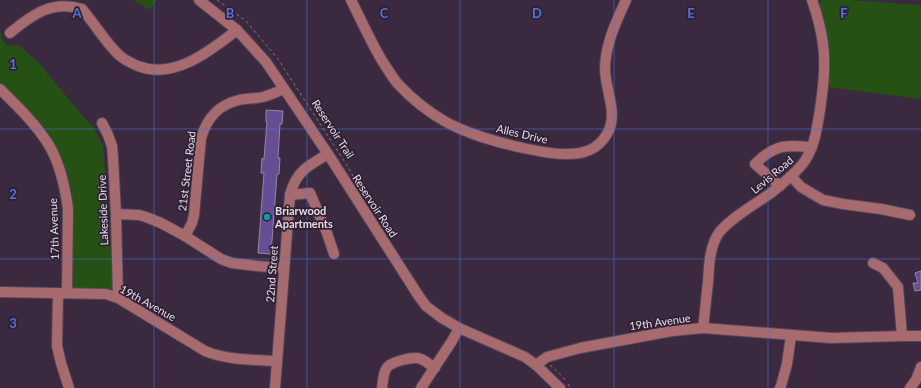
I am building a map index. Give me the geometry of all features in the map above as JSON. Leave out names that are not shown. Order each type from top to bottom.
[{"type":"street","name":"Reservoir Road","points":[[199,0],[237,30],[266,62],[328,154],[426,306],[459,328],[540,362],[560,388]]},
{"type":"street","name":"Alles Drive","points":[[351,0],[372,44],[389,72],[398,84],[434,115],[447,123],[478,136],[509,145],[563,154],[582,153],[593,148],[602,141],[608,133],[612,122],[612,111],[605,70],[606,58],[609,41],[617,18],[626,0]]},
{"type":"street","name":"Levis Road","points":[[703,328],[710,257],[720,232],[728,224],[780,186],[791,176],[803,164],[812,147],[817,131],[824,73],[822,34],[812,0]]},
{"type":"street","points":[[10,33],[40,8],[53,1],[71,1],[82,9],[119,56],[130,63],[143,68],[156,70],[168,69],[188,63],[211,49],[237,30]]},
{"type":"street","name":"21st Street Road","points":[[185,236],[192,223],[194,215],[201,138],[207,122],[225,105],[239,100],[264,96],[284,89]]},
{"type":"street","name":"17th Avenue","points":[[1,91],[33,123],[48,142],[61,173],[68,209],[57,346],[69,388]]},
{"type":"street","name":"Lakeside Drive","points":[[102,123],[112,146],[116,214],[118,298]]},
{"type":"street","points":[[780,186],[755,164],[765,155],[777,148],[812,147]]},
{"type":"street","name":"22nd Street","points":[[276,388],[290,195],[299,174],[308,166],[328,154]]},
{"type":"street","points":[[791,176],[801,187],[823,200],[910,215]]},
{"type":"street","points":[[290,195],[310,193],[334,254]]},
{"type":"street","points":[[116,214],[130,214],[146,217],[161,223],[185,236],[221,259],[232,263],[284,268]]},
{"type":"street","points":[[873,263],[883,268],[898,287],[902,336]]},
{"type":"street","name":"19th Avenue","points":[[0,292],[106,294],[118,298],[205,351],[226,357],[277,361]]},
{"type":"street","points":[[421,388],[459,328]]},
{"type":"street","name":"19th Avenue","points":[[540,362],[547,357],[580,348],[672,331],[703,328],[831,338],[921,336]]},
{"type":"street","points":[[780,388],[787,364],[791,336]]},
{"type":"street","points":[[382,388],[385,370],[388,365],[399,361],[416,358],[422,359],[435,368]]},
{"type":"street","points":[[910,388],[916,380],[921,367]]},
{"type":"path","name":"Reservoir Trail","points":[[218,0],[246,21],[278,59],[348,166],[358,184]]},
{"type":"path","points":[[366,196],[389,233]]},
{"type":"path","points":[[540,362],[562,376],[571,388]]},
{"type":"green space","points":[[134,0],[157,0],[150,10]]},
{"type":"green space","points":[[822,0],[849,0],[921,5],[921,99],[827,87],[819,5]]},
{"type":"green space","points":[[0,29],[2,39],[7,46],[19,45],[39,63],[94,128],[103,146],[110,229],[113,290],[69,290],[64,167],[0,85]]},
{"type":"building","points":[[266,110],[283,111],[282,124],[280,124],[278,158],[280,158],[279,174],[277,174],[271,254],[258,253],[264,173],[261,173],[262,158],[264,159],[267,122]]},
{"type":"building","points":[[921,271],[921,290],[915,291],[913,283],[918,283],[915,273]]},
{"type":"place","name":"Briarwood Apartments","points":[[267,217]]}]
